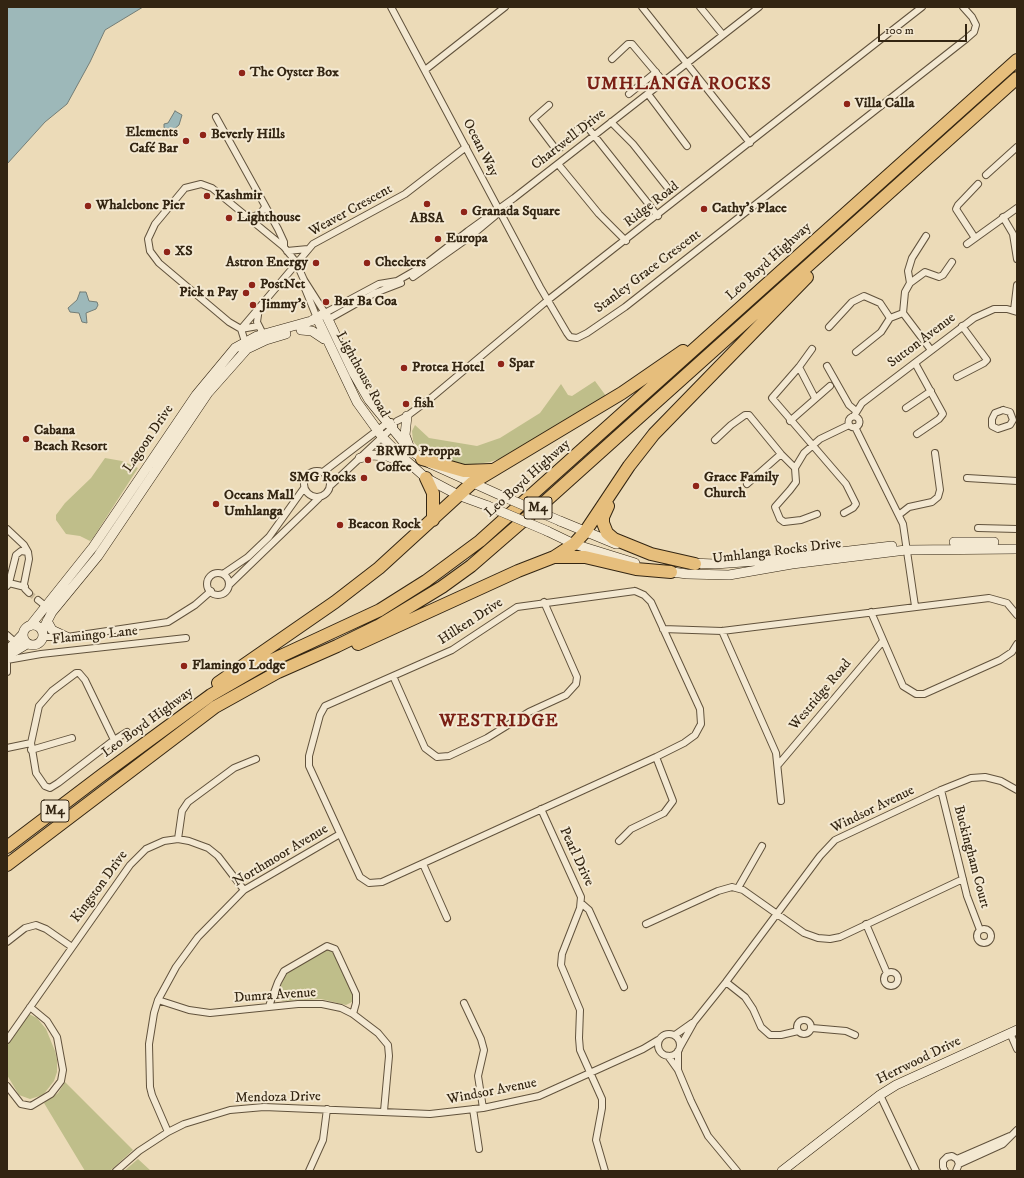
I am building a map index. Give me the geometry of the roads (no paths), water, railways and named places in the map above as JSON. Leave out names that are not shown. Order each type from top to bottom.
[{"type":"highway","name":"Leo Boyd Highway","points":[[7,847],[211,695],[268,662],[380,610],[459,558],[526,502],[1017,60]]},
{"type":"highway","name":"Leo Boyd Highway","points":[[7,864],[215,707],[246,688],[337,646],[401,612],[442,587],[471,566],[1017,78]]},
{"type":"highway","points":[[182,732],[274,679],[365,641],[518,571],[554,557],[574,544],[585,532],[629,466],[654,434],[876,204]]},
{"type":"highway","points":[[102,775],[144,738],[178,712],[335,602],[379,568],[472,483],[591,413],[671,360],[816,240]]},
{"type":"highway","points":[[654,434],[605,511],[603,519],[604,526],[610,536],[628,545],[657,556],[695,564]]},
{"type":"highway","points":[[422,459],[464,471],[494,469]]},
{"type":"highway","points":[[426,478],[433,493],[433,520]]},
{"type":"highway","points":[[554,557],[593,558],[636,569],[671,572]]},
{"type":"street","name":"Ocean Way","points":[[391,7],[548,300]]},
{"type":"street","points":[[425,70],[505,7]]},
{"type":"street","points":[[642,7],[750,143]]},
{"type":"street","points":[[700,7],[723,35]]},
{"type":"street","name":"Chartwell Drive","points":[[326,316],[375,293],[402,283],[420,273],[430,264],[471,236],[507,203],[759,7]]},
{"type":"street","name":"Ridge Road","points":[[380,435],[392,425],[407,416],[548,300],[658,216],[922,7]]},
{"type":"street","name":"Stanley Grace Crescent","points":[[548,300],[567,334],[574,338],[587,333],[612,316],[970,35],[975,28],[975,21],[963,7]]},
{"type":"street","points":[[612,59],[628,44],[632,44],[664,82]]},
{"type":"street","points":[[629,94],[656,72]]},
{"type":"street","points":[[648,94],[687,146]]},
{"type":"street","points":[[549,105],[533,119],[556,149],[560,148],[583,124],[585,124],[658,216]]},
{"type":"street","points":[[216,117],[284,242],[286,249]]},
{"type":"street","points":[[611,122],[633,144],[667,187]]},
{"type":"street","name":"Weaver Crescent","points":[[241,328],[296,262],[317,241],[405,194],[466,147]]},
{"type":"street","points":[[986,175],[1016,150]]},
{"type":"street","points":[[558,164],[599,214],[626,241]]},
{"type":"street","points":[[975,238],[956,209],[978,184]]},
{"type":"street","points":[[259,308],[262,333],[241,328],[229,322],[159,263],[150,251],[148,239],[155,224],[167,208],[182,191],[196,185],[212,188],[286,249],[308,249]]},
{"type":"street","points":[[249,218],[260,214],[265,207]]},
{"type":"street","points":[[967,244],[1017,208]]},
{"type":"street","points":[[1003,217],[1013,234],[1017,259]]},
{"type":"street","points":[[910,283],[908,272],[912,258],[926,236]]},
{"type":"street","name":"Lighthouse Road","points":[[286,249],[296,262],[304,280],[326,316],[354,374],[410,450],[422,459],[472,483]]},
{"type":"street","points":[[931,350],[903,313],[905,292],[910,283],[926,272],[940,277],[952,262]]},
{"type":"street","name":"Lighthouse Road","points":[[304,280],[304,286],[326,341],[357,402],[380,435],[426,478],[458,495]]},
{"type":"street","points":[[1015,311],[1017,285]]},
{"type":"street","points":[[830,327],[852,302],[864,296],[880,303],[890,318]]},
{"type":"street","name":"Sutton Avenue","points":[[855,414],[862,403],[962,326],[988,310],[1000,308],[1015,311]]},
{"type":"street","points":[[856,352],[881,332],[890,318],[903,313]]},
{"type":"street","name":"Lagoon Drive","points":[[262,333],[300,330],[326,316]]},
{"type":"street","name":"Lagoon Drive","points":[[42,634],[47,621],[62,593],[162,444],[187,416],[236,348],[246,345],[262,333],[318,321]]},
{"type":"street","points":[[957,377],[987,360],[962,326]]},
{"type":"street","points":[[241,328],[246,345]]},
{"type":"street","points":[[300,330],[312,331],[326,341]]},
{"type":"street","points":[[812,349],[799,367],[772,398],[790,421],[846,484],[855,500],[855,507],[844,513]]},
{"type":"street","points":[[915,363],[931,391],[942,415],[917,434]]},
{"type":"street","points":[[827,366],[855,414],[849,418],[852,426],[900,514],[903,524],[915,606]]},
{"type":"street","points":[[799,367],[815,398]]},
{"type":"street","points":[[790,421],[830,386]]},
{"type":"street","points":[[906,408],[931,391]]},
{"type":"street","points":[[715,440],[731,425],[748,415],[780,454],[795,468]]},
{"type":"street","name":"Lagoon Drive","points":[[30,626],[42,603],[62,593],[98,556],[170,451],[187,416]]},
{"type":"street","points":[[407,416],[406,435],[410,450]]},
{"type":"street","points":[[1010,425],[1017,429]]},
{"type":"street","points":[[817,514],[801,520],[784,522],[775,510],[776,504],[796,482],[795,468],[800,458],[812,445],[824,436],[852,426]]},
{"type":"street","points":[[210,591],[220,594],[226,591],[229,586],[319,498],[328,492],[331,485],[360,458],[380,435]]},
{"type":"street","points":[[323,472],[380,435]]},
{"type":"street","points":[[162,444],[170,451]]},
{"type":"street","points":[[900,514],[909,507],[932,502],[938,497],[940,490],[935,453]]},
{"type":"street","points":[[747,484],[780,454]]},
{"type":"street","points":[[360,458],[372,455],[387,456],[414,468]]},
{"type":"street","points":[[319,498],[308,494],[304,488],[304,480],[309,474],[316,471],[323,472],[329,478],[331,485]]},
{"type":"street","points":[[967,478],[1017,481]]},
{"type":"street","name":"Umhlanga Rocks Drive","points":[[472,483],[585,532],[645,555],[676,562],[715,564],[975,541],[1017,543]]},
{"type":"street","points":[[210,591],[208,585],[209,579],[214,574],[223,574],[248,557],[269,537],[304,488]]},
{"type":"street","name":"Umhlanga Rocks Drive","points":[[458,495],[488,506],[574,544],[626,561],[671,572],[703,575],[729,575],[906,547],[1017,548]]},
{"type":"street","points":[[978,528],[1017,529]]},
{"type":"street","points":[[7,530],[24,545],[28,552],[25,587]]},
{"type":"street","points":[[28,552],[21,551],[14,557],[8,584],[25,587],[29,592]]},
{"type":"street","points":[[223,574],[228,579],[229,586]]},
{"type":"street","points":[[42,634],[67,637],[168,622],[182,614],[210,591]]},
{"type":"street","name":"Hilken Drive","points":[[635,591],[648,599],[663,629],[700,709],[701,717],[698,730],[691,740],[382,882],[369,883],[360,877],[309,766],[309,756],[320,715],[325,706],[456,648],[513,608],[522,605],[635,591]]},
{"type":"street","points":[[663,629],[722,631],[915,606],[995,598],[1007,603],[1017,614]]},
{"type":"street","points":[[392,676],[429,752],[443,758],[467,748],[503,729],[529,712],[566,695],[576,684],[576,677],[544,602]]},
{"type":"street","points":[[42,603],[52,612]]},
{"type":"street","points":[[871,612],[882,640],[904,687],[913,693],[922,695],[1000,660],[1012,652],[1017,644]]},
{"type":"street","points":[[47,621],[52,630],[67,637]]},
{"type":"street","points":[[7,651],[23,634],[25,629],[30,626],[38,627],[42,634]]},
{"type":"street","points":[[722,631],[770,738],[778,765],[781,801]]},
{"type":"street","points":[[23,634],[24,640],[27,644]]},
{"type":"street","points":[[7,672],[7,656],[27,644],[38,644],[42,634]]},
{"type":"street","points":[[7,635],[15,642]]},
{"type":"street","name":"Flamingo Lane","points":[[7,660],[41,654],[186,638]]},
{"type":"street","name":"Westridge Road","points":[[778,765],[882,640]]},
{"type":"street","points":[[114,740],[85,680],[79,673],[76,674],[52,691],[39,706],[31,743],[36,773],[45,786],[50,788],[127,732]]},
{"type":"street","points":[[32,750],[72,738]]},
{"type":"street","points":[[7,748],[31,743]]},
{"type":"street","points":[[619,841],[631,829],[664,813],[674,801],[656,757]]},
{"type":"street","points":[[178,840],[182,811],[188,802],[234,768],[256,759]]},
{"type":"street","name":"Windsor Avenue","points":[[679,1049],[694,1022],[726,982],[820,856],[835,840],[941,790],[971,778],[985,777],[1001,781],[1017,790]]},
{"type":"street","name":"Buckingham Court","points":[[941,790],[967,896],[980,930]]},
{"type":"street","name":"Pearl Drive","points":[[541,810],[579,892],[581,903],[562,954],[561,965],[580,1010],[579,1043],[603,1104],[596,1140],[605,1171]]},
{"type":"street","name":"Northmoor Avenue","points":[[168,1132],[152,1095],[149,1076],[151,1033],[158,1000],[176,966],[198,937],[244,890],[340,834]]},
{"type":"street","name":"Kingston Drive","points":[[7,1040],[72,947],[140,854],[164,841],[178,840],[196,843],[214,852],[244,890]]},
{"type":"street","points":[[738,888],[762,846]]},
{"type":"street","points":[[423,864],[447,918]]},
{"type":"street","points":[[646,924],[718,891],[732,887],[743,890],[804,933],[818,938],[840,937],[963,879]]},
{"type":"street","points":[[581,903],[589,910],[624,986]]},
{"type":"street","points":[[866,924],[887,973]]},
{"type":"street","points":[[7,942],[26,928],[36,925],[46,929],[72,947]]},
{"type":"street","points":[[269,1006],[284,971],[327,946],[335,949],[356,994],[356,1004],[353,1014]]},
{"type":"street","points":[[726,982],[745,996],[753,1009],[761,1028],[770,1035],[781,1035],[798,1031],[805,1034],[812,1028]]},
{"type":"street","name":"Dumra Avenue","points":[[158,1000],[189,1010],[210,1013],[269,1006],[322,1004],[341,1008],[353,1014],[382,1036],[388,1045],[389,1056],[384,1111]]},
{"type":"street","points":[[464,1003],[481,1039],[484,1050],[478,1076],[483,1108]]},
{"type":"street","points":[[7,1086],[21,1104],[31,1106],[50,1094],[60,1081],[63,1070],[57,1037],[47,1021],[30,1007]]},
{"type":"street","points":[[798,1031],[798,1023],[804,1020],[809,1021],[812,1028]]},
{"type":"street","name":"Windsor Avenue","points":[[674,1035],[694,1022]]},
{"type":"street","points":[[812,1028],[846,1032],[855,1035]]},
{"type":"street","points":[[1013,1032],[1017,1049]]},
{"type":"street","name":"Herrwood Drive","points":[[782,1171],[880,1095],[896,1085],[1013,1032]]},
{"type":"street","points":[[678,1070],[679,1040],[674,1035],[664,1034],[658,1040],[659,1050],[668,1056],[678,1070],[708,1136],[737,1171]]},
{"type":"street","name":"Windsor Avenue","points":[[384,1111],[443,1114],[483,1108],[539,1096],[644,1050],[658,1040]]},
{"type":"street","points":[[668,1056],[679,1049]]},
{"type":"street","name":"Windsor Avenue","points":[[644,1050],[659,1050]]},
{"type":"street","points":[[880,1095],[916,1171]]},
{"type":"street","name":"Mendoza Drive","points":[[116,1171],[139,1150],[168,1132],[184,1124],[215,1113],[246,1107],[384,1111]]},
{"type":"street","points":[[309,1171],[323,1140],[327,1109]]},
{"type":"street","points":[[473,1109],[479,1149]]},
{"type":"street","points":[[945,1171],[942,1164],[944,1159],[949,1156],[958,1161],[1003,1144],[1017,1130]]},
{"type":"street","points":[[956,1171],[958,1161]]},
{"type":"water","points":[[7,7],[143,7],[105,30],[90,62],[67,104],[45,122],[7,164]]},
{"type":"water","points":[[175,111],[182,115],[179,125],[173,130],[164,128],[164,124],[168,123]]},
{"type":"water","points":[[80,292],[86,292],[89,301],[97,302],[98,305],[96,309],[86,313],[87,323],[82,322],[79,313],[70,312],[68,308],[77,300]]},
{"type":"tunnel","points":[[29,593],[38,600]]},
{"type":"place","name":"The Oyster Box","points":[[242,73]]},
{"type":"place","name":"Villa Calla","points":[[847,104]]},
{"type":"place","name":"Beverly Hills","points":[[203,135]]},
{"type":"place","name":"Elements Café Bar","points":[[186,141]]},
{"type":"place","name":"Kashmir","points":[[207,196]]},
{"type":"place","name":"ABSA","points":[[427,204]]},
{"type":"place","name":"Whalebone Pier","points":[[88,206]]},
{"type":"place","name":"Cathy's Place","points":[[704,209]]},
{"type":"place","name":"Granada Square","points":[[464,212]]},
{"type":"place","name":"Lighthouse","points":[[229,218]]},
{"type":"place","name":"Europa","points":[[438,239]]},
{"type":"place","name":"XS","points":[[167,252]]},
{"type":"place","name":"Astron Energy","points":[[316,263]]},
{"type":"place","name":"Checkers","points":[[367,263]]},
{"type":"place","name":"PostNet","points":[[252,285]]},
{"type":"place","name":"Pick n Pay","points":[[246,293]]},
{"type":"place","name":"Bar Ba Coa","points":[[326,302]]},
{"type":"place","name":"Jimmy's","points":[[253,305]]},
{"type":"place","name":"Spar","points":[[501,364]]},
{"type":"place","name":"Protea Hotel","points":[[404,368]]},
{"type":"place","name":"fish","points":[[406,404]]},
{"type":"place","name":"Cabana Beach Resort","points":[[26,439]]},
{"type":"place","name":"BRWD Proppa Coffee","points":[[368,460]]},
{"type":"place","name":"SMG Rocks","points":[[364,478]]},
{"type":"place","name":"Grace Family Church","points":[[696,486]]},
{"type":"place","name":"Oceans Mall Umhlanga","points":[[216,504]]},
{"type":"place","name":"Beacon Rock","points":[[340,525]]},
{"type":"place","name":"Flamingo Lodge","points":[[184,666]]},
{"type":"district","name":"UMHLANGA ROCKS","points":[[679,85]]},
{"type":"district","name":"WESTRIDGE","points":[[499,722]]}]
